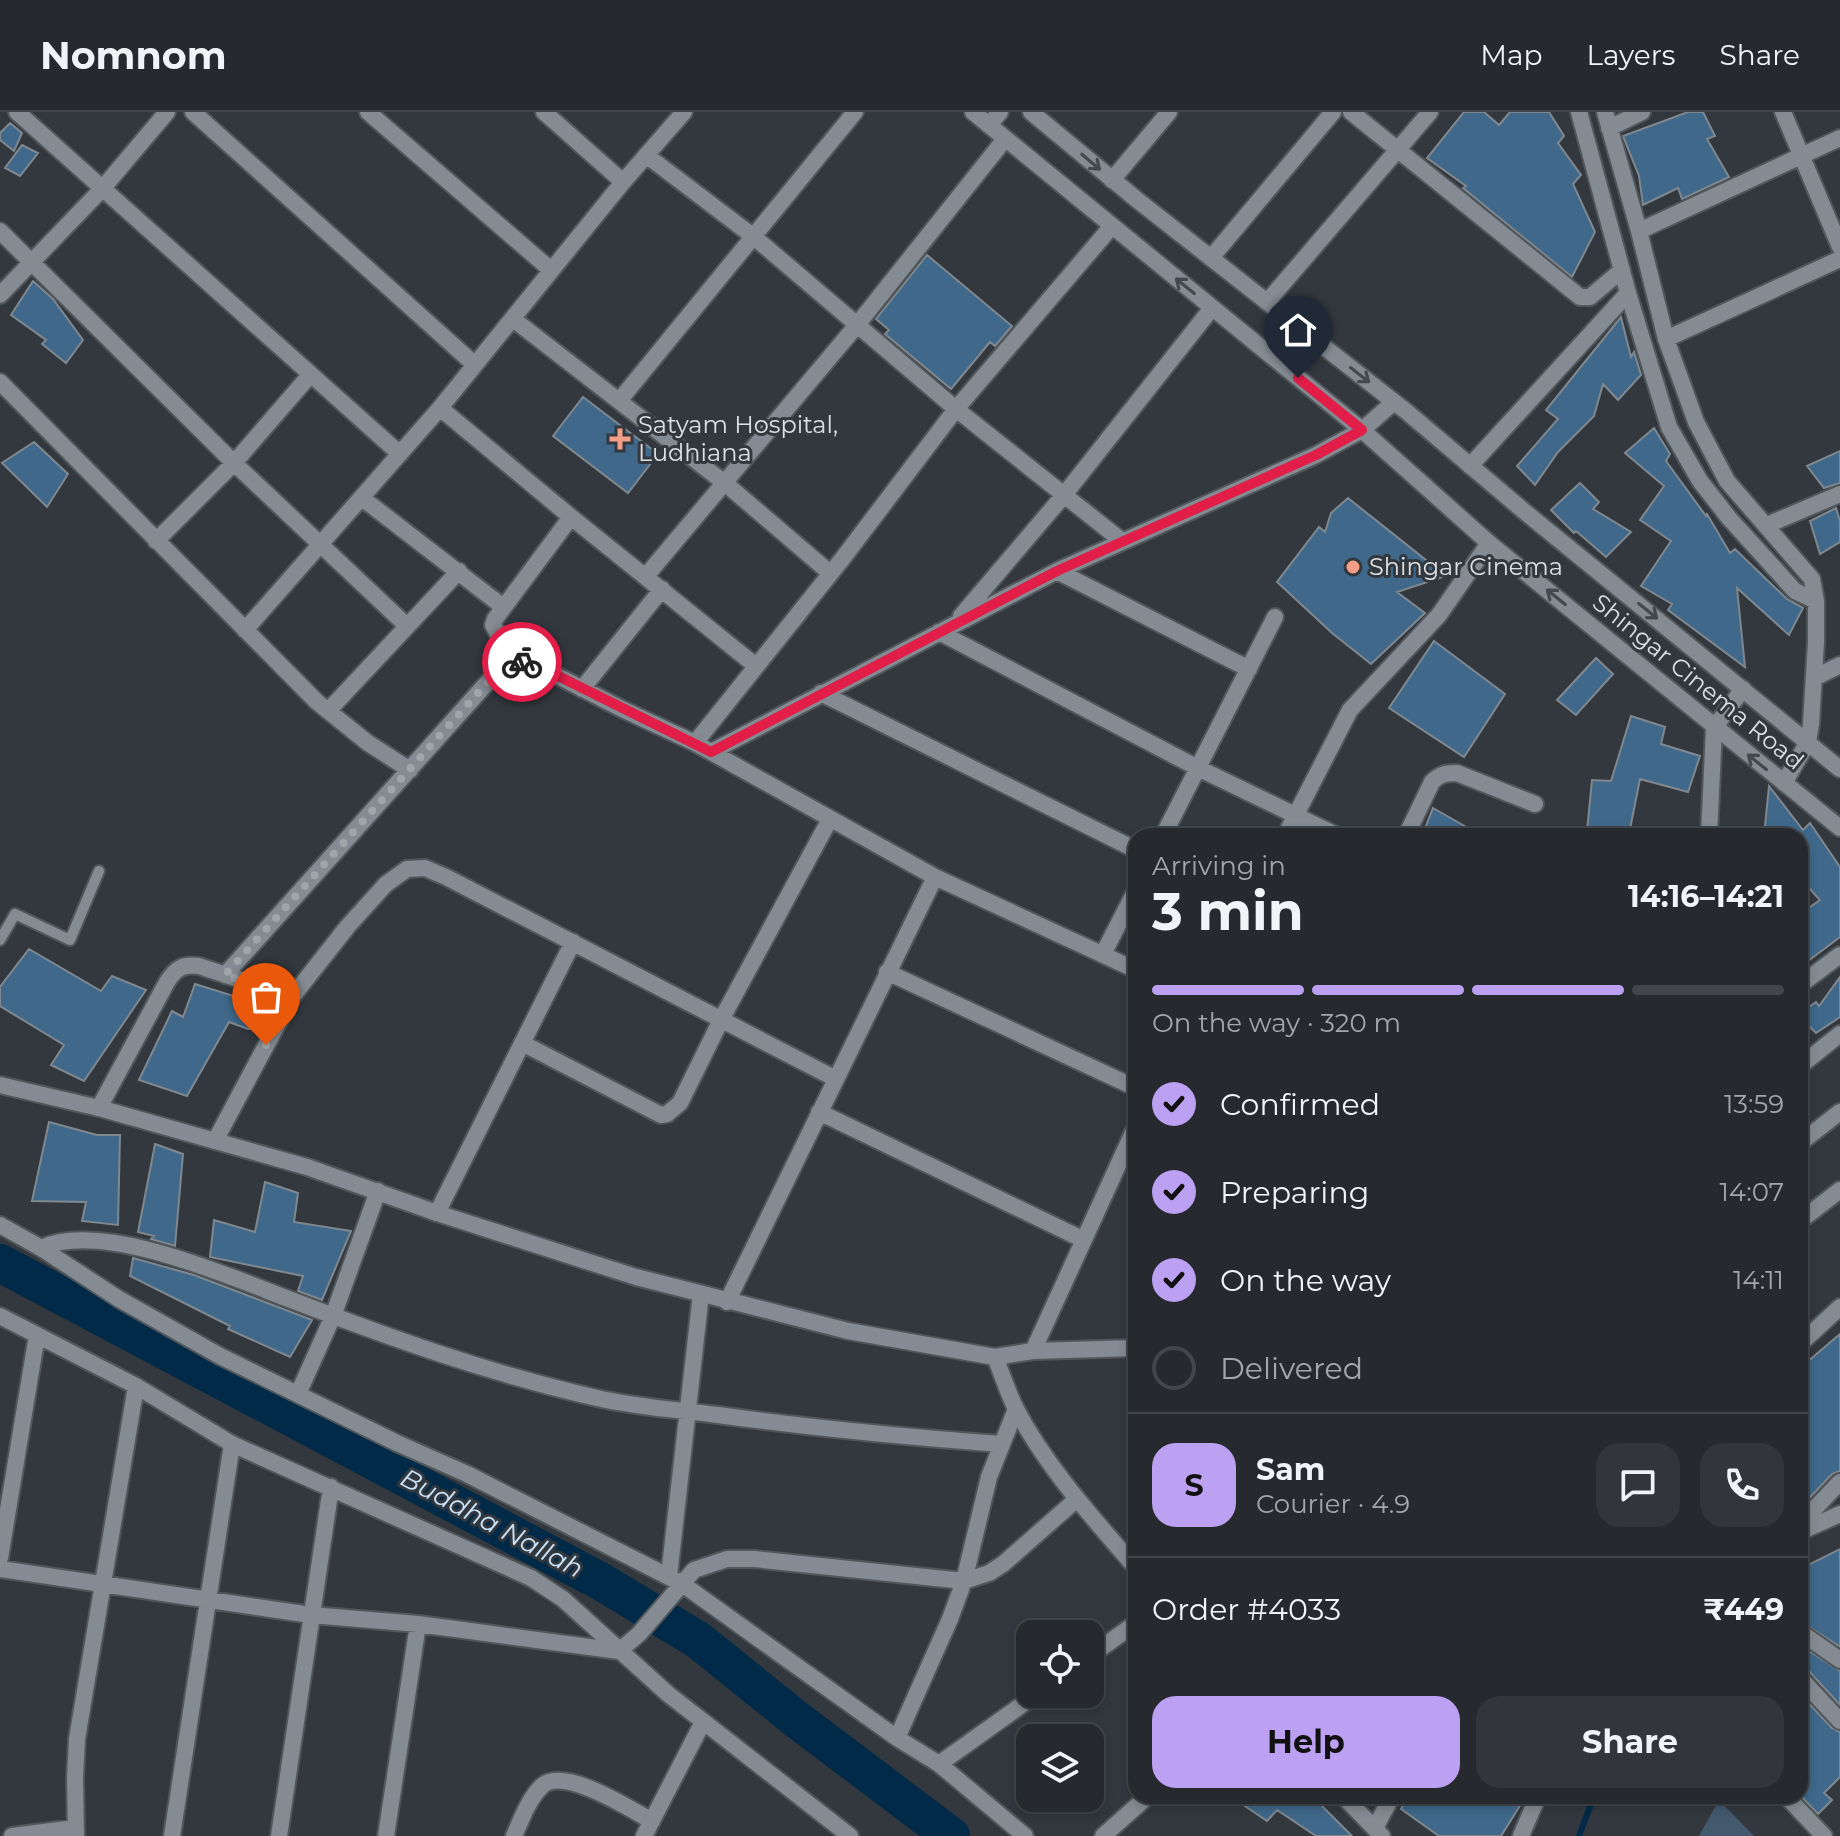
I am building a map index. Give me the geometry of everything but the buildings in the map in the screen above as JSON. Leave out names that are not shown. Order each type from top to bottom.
[{"type":"street","points":[[17,112],[400,454]]},
{"type":"street","points":[[0,295],[102,189],[167,112]]},
{"type":"street","points":[[193,112],[474,364]]},
{"type":"street","points":[[368,112],[551,270]]},
{"type":"street","points":[[544,112],[623,182]]},
{"type":"street","points":[[245,630],[440,408],[623,182],[684,112]]},
{"type":"street","points":[[619,401],[855,112]]},
{"type":"street","name":"Shingar Cinema Road","points":[[973,112],[994,118],[1005,139],[1362,430],[1489,543],[1840,828]]},
{"type":"street","name":"Shingar Cinema Road","points":[[1031,112],[1112,180],[1394,402],[1840,769]]},
{"type":"street","points":[[1112,180],[1169,112]]},
{"type":"street","points":[[1211,258],[1333,112]]},
{"type":"street","points":[[1351,112],[1583,299],[1597,292],[1622,270]]},
{"type":"street","points":[[1267,302],[1430,112]]},
{"type":"street","points":[[1579,112],[1628,293],[1669,427],[1713,500],[1795,591],[1816,601]]},
{"type":"street","points":[[1642,112],[1607,120],[1666,339],[1696,422],[1727,481],[1812,579],[1816,601],[1808,742],[1784,783]]},
{"type":"street","points":[[1783,112],[1840,247]]},
{"type":"street","points":[[1639,231],[1840,138]]},
{"type":"street","points":[[646,576],[857,325],[1005,139]]},
{"type":"street","points":[[646,155],[754,237],[956,409],[1122,541]]},
{"type":"street","points":[[695,743],[956,409],[1112,226]]},
{"type":"street","points":[[0,231],[234,463],[407,626]]},
{"type":"street","points":[[1666,339],[1840,259]]},
{"type":"street","points":[[1470,466],[1628,293]]},
{"type":"street","points":[[946,629],[1064,495],[1212,308]]},
{"type":"street","points":[[513,319],[726,484],[830,573]]},
{"type":"street","points":[[156,541],[234,463],[310,375]]},
{"type":"street","points":[[0,382],[328,711],[410,770]]},
{"type":"street","points":[[711,752],[1057,571],[1316,455],[1362,430],[1394,402]]},
{"type":"street","points":[[440,408],[756,666]]},
{"type":"street","points":[[1767,525],[1840,494]]},
{"type":"street","points":[[362,498],[502,606]]},
{"type":"street","points":[[571,517],[495,619],[495,632],[530,663],[695,743],[935,877],[1128,966]]},
{"type":"street","points":[[1289,828],[1350,710],[1439,615],[1489,543]]},
{"type":"street","points":[[328,711],[459,571]]},
{"type":"street","points":[[1057,571],[1249,669]]},
{"type":"street","points":[[582,689],[662,589]]},
{"type":"street","points":[[1167,828],[1275,617]]},
{"type":"street","points":[[946,629],[1198,768],[1322,828]]},
{"type":"street","points":[[225,975],[503,666],[530,663]]},
{"type":"street","points":[[1814,678],[1840,665]]},
{"type":"street","points":[[1709,828],[1714,728],[1743,689]]},
{"type":"street","points":[[821,693],[1128,846]]},
{"type":"street","points":[[1410,828],[1432,782],[1446,773],[1457,773],[1535,804]]},
{"type":"street","points":[[522,1043],[661,1115],[667,1114],[680,1103],[721,1020],[830,819]]},
{"type":"street","points":[[215,1141],[292,997],[348,926],[386,884],[407,869],[425,868],[446,877],[836,1079]]},
{"type":"street","points":[[727,1302],[935,877]]},
{"type":"street","points":[[1103,954],[1128,906]]},
{"type":"street","points":[[437,1213],[573,942]]},
{"type":"street","points":[[1808,979],[1840,955]]},
{"type":"street","points":[[99,1108],[172,974],[186,965],[292,997]]},
{"type":"street","points":[[887,972],[1128,1084]]},
{"type":"street","points":[[1808,1060],[1840,1034]]},
{"type":"street","points":[[1,1087],[99,1108],[307,1167],[437,1213],[636,1277],[848,1331],[995,1357],[1033,1351],[1128,1348]]},
{"type":"street","points":[[819,1112],[1082,1239]]},
{"type":"street","points":[[1808,1137],[1840,1112]]},
{"type":"street","points":[[1033,1351],[1128,1143]]},
{"type":"street","points":[[1808,1215],[1840,1190]]},
{"type":"street","points":[[298,1394],[333,1316],[378,1191]]},
{"type":"street","points":[[0,1225],[220,1356],[467,1474],[675,1584],[939,1764],[1025,1836]]},
{"type":"street","points":[[41,1248],[56,1241],[74,1239],[104,1241],[156,1253],[215,1271],[467,1364],[602,1399],[816,1428],[1001,1444]]},
{"type":"street","points":[[675,1584],[687,1411],[701,1294]]},
{"type":"street","points":[[1808,1337],[1840,1307]]},
{"type":"street","points":[[0,1316],[136,1386],[232,1444],[531,1578],[563,1599],[703,1722],[850,1836]]},
{"type":"street","points":[[0,1558],[37,1335]]},
{"type":"street","points":[[995,1357],[1016,1409],[1077,1499],[1128,1559]]},
{"type":"street","points":[[12,1836],[76,1832],[77,1739],[136,1386]]},
{"type":"street","points":[[897,1738],[964,1581],[989,1477],[1016,1409]]},
{"type":"street","points":[[172,1836],[232,1444]]},
{"type":"street","points":[[1808,1516],[1840,1482]]},
{"type":"street","points":[[279,1836],[331,1487]]},
{"type":"street","points":[[0,1569],[311,1615],[418,1624],[619,1651],[639,1634],[675,1584],[694,1570],[727,1559],[813,1564],[964,1581],[989,1573],[1003,1564],[1077,1499]]},
{"type":"street","points":[[1808,1528],[1840,1514]]},
{"type":"street","points":[[386,1836],[418,1624]]},
{"type":"street","points":[[1104,1646],[1128,1629]]},
{"type":"street","points":[[1808,1638],[1840,1660]]},
{"type":"street","points":[[1808,1687],[1840,1721]]},
{"type":"street","points":[[939,1764],[1017,1708]]},
{"type":"street","points":[[514,1836],[533,1797],[544,1783],[552,1781],[566,1781],[593,1790],[648,1828],[703,1722]]},
{"type":"street","points":[[1103,1836],[1139,1804]]},
{"type":"street","points":[[1351,1804],[1379,1832],[1389,1804]]},
{"type":"street","points":[[1521,1836],[1535,1804]]},
{"type":"street","points":[[1794,1804],[1824,1836]]},
{"type":"lane","points":[[0,940],[15,914],[70,940],[99,871]]},
{"type":"shaded area","points":[[1717,1804],[1723,1804],[1754,1836],[1699,1836]]},
{"type":"waterway","name":"Buddha Nallah","points":[[0,1263],[600,1581],[698,1640],[796,1719],[951,1836]]},
{"type":"waterway","points":[[1579,1836],[1591,1804]]},
{"type":"way so far","points":[[266,1045],[292,997],[225,975],[495,674],[503,666],[522,662]]},
{"type":"place","name":"Satyam Hospital, Ludhiana","points":[[620,439]]},
{"type":"place","name":"Shingar Cinema","points":[[1353,567]]},
{"type":"route","points":[[522,662],[542,668],[711,752],[1057,571],[1316,455],[1362,430],[1298,378]]}]
